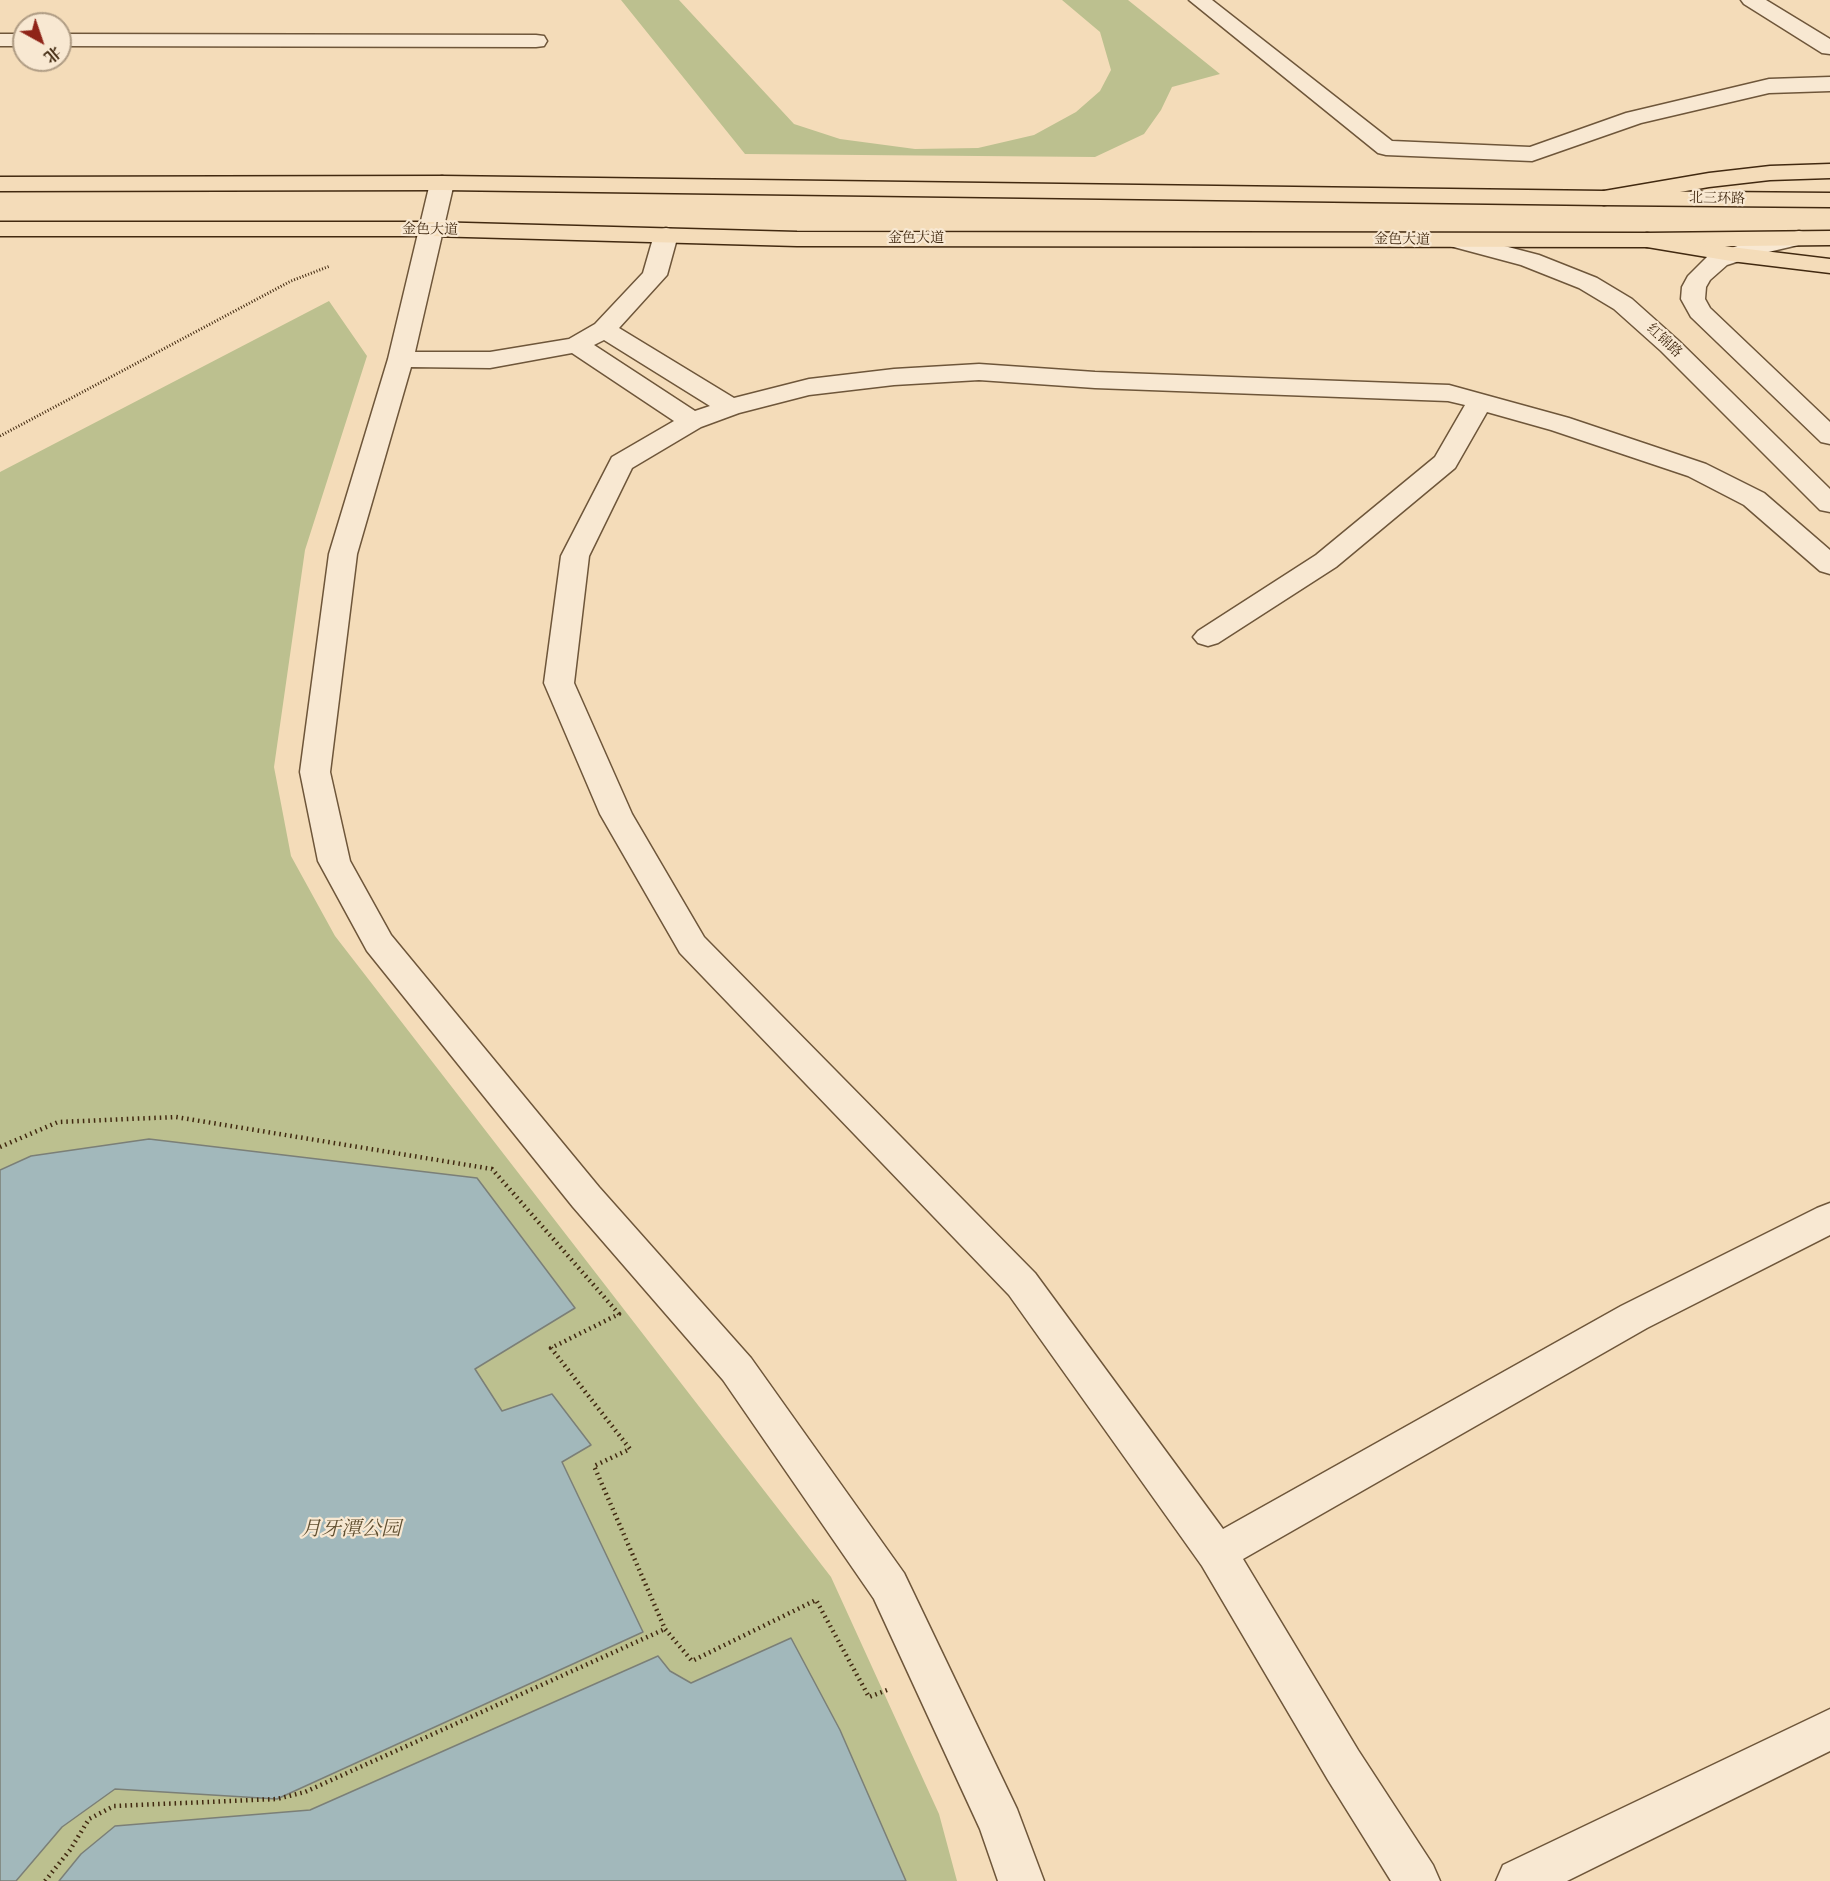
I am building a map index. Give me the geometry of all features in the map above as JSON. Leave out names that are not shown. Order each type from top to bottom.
[{"type":"main road","points":[[0,184],[442,183],[1604,198],[1709,180],[1770,173],[1830,171]]},
{"type":"main road","name":"北三环路","points":[[1604,198],[1830,200]]},
{"type":"main road","name":"金色大道","points":[[0,228],[430,229],[797,239],[1647,240],[1731,254],[1830,266]]},
{"type":"main road","points":[[1647,240],[1830,238]]},
{"type":"street","points":[[1199,0],[1386,148],[1532,154],[1645,115],[1769,86],[1830,84]]},
{"type":"street","points":[[1751,0],[1830,48]]},
{"type":"street","points":[[72,40],[537,41]]},
{"type":"street","points":[[442,183],[401,359],[344,554],[315,772],[334,861],[379,943],[586,1197],[737,1369],[889,1586],[1001,1824],[1021,1881]]},
{"type":"street","points":[[401,359],[490,360],[576,345],[604,329],[655,275],[666,235]]},
{"type":"street","points":[[1799,238],[1731,254],[1718,260],[1700,276],[1694,287],[1693,299],[1700,312],[1830,436]]},
{"type":"street","name":"红锦路","points":[[1458,241],[1530,260],[1588,283],[1623,304],[1670,346],[1830,504]]},
{"type":"street","points":[[604,329],[730,407]]},
{"type":"street","points":[[576,345],[692,421]]},
{"type":"street","points":[[1417,1881],[1343,1765],[1217,1553],[1022,1284],[692,945],[616,814],[559,683],[575,556],[621,464],[692,421],[730,407],[809,387],[894,377],[980,372],[1095,380],[1449,393],[1560,424],[1697,470],[1754,498],[1830,565]]},
{"type":"street","points":[[1208,637],[1326,561],[1446,462],[1479,402]]},
{"type":"street","points":[[1217,1553],[1634,1317],[1830,1218]]},
{"type":"street","points":[[1519,1881],[1830,1729]]},
{"type":"path","points":[[0,436],[291,281],[334,265]]},
{"type":"path","points":[[0,1147],[58,1122],[176,1117],[492,1169],[619,1314],[551,1348],[630,1449],[594,1466],[665,1629],[692,1662],[816,1600],[869,1697],[929,1674]]},
{"type":"path","points":[[45,1881],[70,1850],[89,1819],[114,1806],[277,1799],[305,1792],[665,1629]]},
{"type":"green space","points":[[621,0],[679,0],[794,124],[840,139],[915,149],[978,148],[1034,135],[1076,112],[1100,91],[1111,70],[1100,32],[1062,0],[1128,0],[1220,74],[1172,87],[1161,110],[1144,134],[1095,157],[745,154]]},
{"type":"green space","name":"月牙潭公园","points":[[329,301],[367,356],[305,550],[274,767],[291,856],[335,936],[831,1577],[939,1814],[957,1881],[0,1881],[0,472]]},
{"type":"water","points":[[149,1139],[477,1178],[575,1308],[475,1369],[502,1411],[552,1394],[591,1445],[562,1462],[643,1632],[277,1799],[115,1789],[62,1827],[16,1881],[0,1881],[0,1170],[31,1156]]},
{"type":"water","points":[[791,1638],[840,1730],[906,1881],[59,1881],[81,1854],[115,1826],[310,1810],[658,1656],[670,1671],[691,1683]]}]
